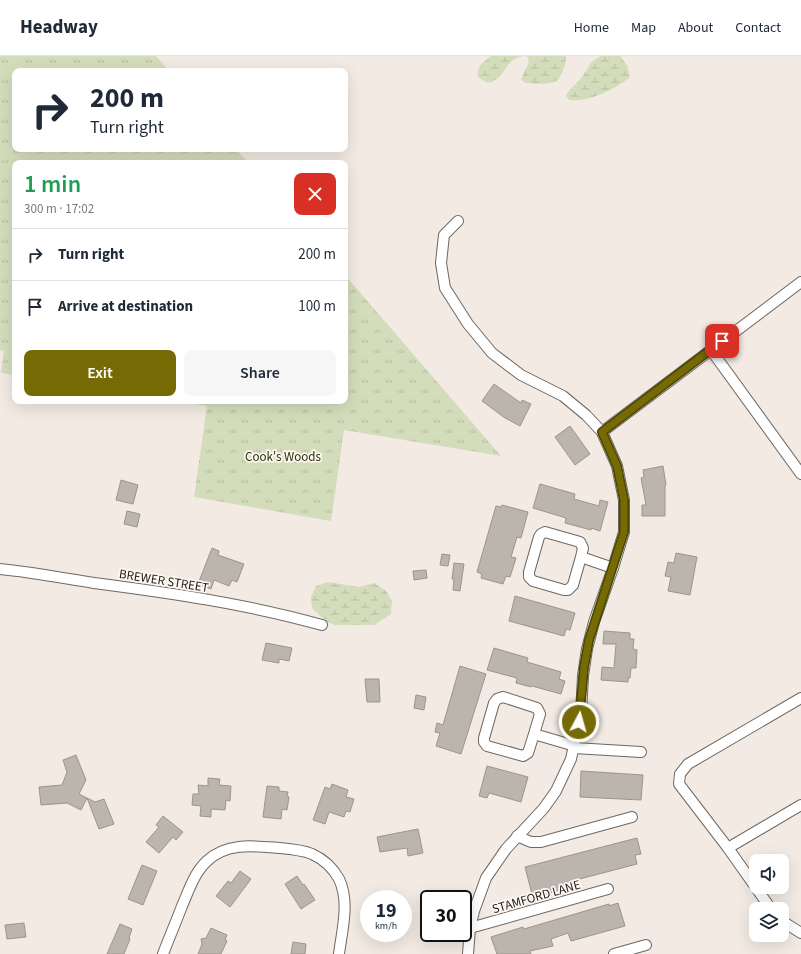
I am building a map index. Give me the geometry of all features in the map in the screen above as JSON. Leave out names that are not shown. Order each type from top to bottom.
[{"type":"street","points":[[458,221],[444,235],[441,263],[445,288],[468,324],[492,353],[521,375],[563,396],[586,415],[602,432],[617,466],[624,500],[624,532],[614,568],[594,622],[587,649],[580,713],[571,759],[556,791],[532,821],[502,854],[486,878],[479,894],[472,920]]},
{"type":"street","points":[[602,432],[801,282]]},
{"type":"street","points":[[711,350],[801,474]]},
{"type":"street","points":[[543,532],[548,532],[580,542],[583,548],[581,557],[572,585],[568,590],[533,581],[529,577],[529,572],[539,537],[543,532]]},
{"type":"street","points":[[581,557],[614,568]]},
{"type":"street","name":"BREWER STREET","points":[[0,569],[162,591],[259,610],[322,625]]},
{"type":"street","points":[[503,697],[537,708],[540,714],[534,734],[529,751],[525,756],[520,756],[487,746],[484,742],[484,738],[494,703],[497,699],[503,697]]},
{"type":"street","points":[[765,902],[728,848],[679,784],[680,774],[688,764],[801,698]]},
{"type":"street","points":[[534,734],[574,747],[641,752]]},
{"type":"street","points":[[728,848],[801,805]]},
{"type":"street","points":[[518,836],[531,842],[540,842],[632,817]]},
{"type":"street","points":[[163,954],[193,878],[202,865],[222,852],[237,847],[252,845],[305,852],[319,858],[335,874],[342,887],[344,902],[339,954]]},
{"type":"street","name":"STAMFORD LANE","points":[[472,927],[608,889]]},
{"type":"street","points":[[789,925],[801,933]]},
{"type":"street","points":[[468,954],[469,942]]},
{"type":"street","points":[[614,954],[646,945]]},
{"type":"green space","points":[[0,56],[156,56],[166,68],[12,68],[12,152],[239,152],[245,160],[12,160],[12,375],[1,373],[4,351],[0,350]]},
{"type":"green space","points":[[491,56],[522,56],[512,61],[497,79],[488,83],[479,78],[477,74],[480,65]]},
{"type":"green space","points":[[524,56],[566,56],[561,75],[557,81],[545,84],[525,83],[521,79],[529,62],[528,57]]},
{"type":"green space","points":[[601,56],[620,56],[627,65],[630,77],[624,82],[601,94],[584,99],[569,100],[566,96],[569,91],[582,77],[591,63]]},
{"type":"green space","name":"Cook's Woods","points":[[348,278],[501,456],[344,430],[331,521],[194,497],[207,406],[194,404],[348,404]]},
{"type":"green space","points":[[328,582],[359,587],[374,583],[386,591],[392,601],[391,614],[374,625],[336,625],[327,622],[312,608],[311,597],[316,586]]},
{"type":"building","points":[[494,384],[521,403],[522,400],[531,404],[520,426],[505,418],[482,401]]},
{"type":"building","points":[[570,426],[590,454],[575,465],[555,437]]},
{"type":"building","points":[[663,466],[666,485],[665,516],[642,516],[642,505],[646,505],[641,478],[644,477],[643,470]]},
{"type":"building","points":[[121,480],[138,485],[133,504],[116,500]]},
{"type":"building","points":[[540,484],[575,494],[574,499],[599,506],[600,500],[608,502],[600,531],[565,523],[566,518],[533,508]]},
{"type":"building","points":[[502,505],[528,512],[521,538],[517,537],[511,557],[516,558],[510,577],[506,576],[503,584],[481,578],[482,574],[477,572],[496,506],[501,507]]},
{"type":"building","points":[[127,511],[140,514],[137,527],[124,524]]},
{"type":"building","points":[[212,548],[219,551],[218,555],[244,564],[237,582],[232,580],[229,586],[214,580],[211,589],[198,584]]},
{"type":"building","points":[[676,553],[697,557],[690,595],[668,591],[671,577],[665,576],[668,562],[674,563]]},
{"type":"building","points":[[442,554],[450,555],[448,566],[440,565]]},
{"type":"building","points":[[454,563],[464,564],[460,591],[453,590],[454,579],[452,579]]},
{"type":"building","points":[[426,570],[427,578],[414,580],[413,571]]},
{"type":"building","points":[[515,596],[575,613],[570,630],[566,629],[564,636],[509,621]]},
{"type":"building","points":[[604,631],[630,633],[630,639],[634,639],[633,649],[637,650],[636,668],[631,668],[628,682],[601,680],[602,667],[614,668],[616,644],[603,644]]},
{"type":"building","points":[[266,643],[292,648],[289,661],[279,659],[279,663],[262,660]]},
{"type":"building","points":[[494,648],[528,658],[527,662],[561,672],[559,679],[565,681],[561,694],[516,683],[517,678],[487,670]]},
{"type":"building","points":[[460,666],[486,674],[461,754],[436,746],[440,733],[435,732],[437,723],[443,725]]},
{"type":"building","points":[[365,679],[379,679],[380,702],[367,702]]},
{"type":"building","points":[[416,695],[426,697],[424,710],[414,708]]},
{"type":"building","points":[[76,755],[86,780],[79,794],[87,798],[81,810],[67,803],[41,805],[39,787],[62,785],[67,772],[63,760]]},
{"type":"building","points":[[487,766],[528,777],[521,802],[489,793],[487,798],[479,796]]},
{"type":"building","points":[[581,771],[643,775],[641,800],[580,797]]},
{"type":"building","points":[[208,778],[220,779],[219,785],[231,786],[230,801],[226,800],[225,810],[211,809],[211,817],[200,816],[201,806],[192,805],[193,794],[199,794],[198,785],[208,786]]},
{"type":"building","points":[[332,784],[348,790],[346,797],[354,799],[350,812],[346,811],[344,817],[329,812],[325,824],[313,820],[325,787],[330,789]]},
{"type":"building","points":[[267,786],[279,787],[279,791],[288,792],[287,796],[289,797],[287,810],[282,809],[281,819],[263,817]]},
{"type":"building","points":[[87,798],[95,802],[104,799],[114,824],[99,829]]},
{"type":"building","points":[[163,816],[183,832],[176,840],[173,837],[159,853],[146,842],[159,827],[156,825]]},
{"type":"building","points":[[418,829],[423,853],[408,856],[407,848],[380,852],[377,837]]},
{"type":"building","points":[[637,838],[641,854],[635,855],[637,864],[572,881],[573,882],[559,886],[560,890],[533,898],[525,867]]},
{"type":"building","points":[[142,865],[157,871],[143,905],[128,899]]},
{"type":"building","points":[[240,871],[251,879],[230,907],[216,896],[228,881],[231,883]]},
{"type":"building","points":[[297,876],[315,900],[301,909],[285,884]]},
{"type":"building","points":[[618,903],[625,926],[571,941],[568,933],[551,939],[553,946],[530,951],[531,954],[497,954],[491,937],[523,927],[524,929],[609,904],[609,906]]},
{"type":"building","points":[[24,923],[26,937],[7,939],[5,925]]},
{"type":"building","points":[[120,924],[132,929],[124,954],[107,954]]},
{"type":"building","points":[[211,928],[227,935],[225,940],[227,941],[221,954],[198,954],[202,944],[201,939],[206,938]]},
{"type":"building","points":[[293,942],[306,944],[305,954],[291,954]]},
{"type":"route","points":[[579,722],[585,658],[589,640],[614,568],[624,532],[624,500],[617,466],[602,432],[722,341]]}]
